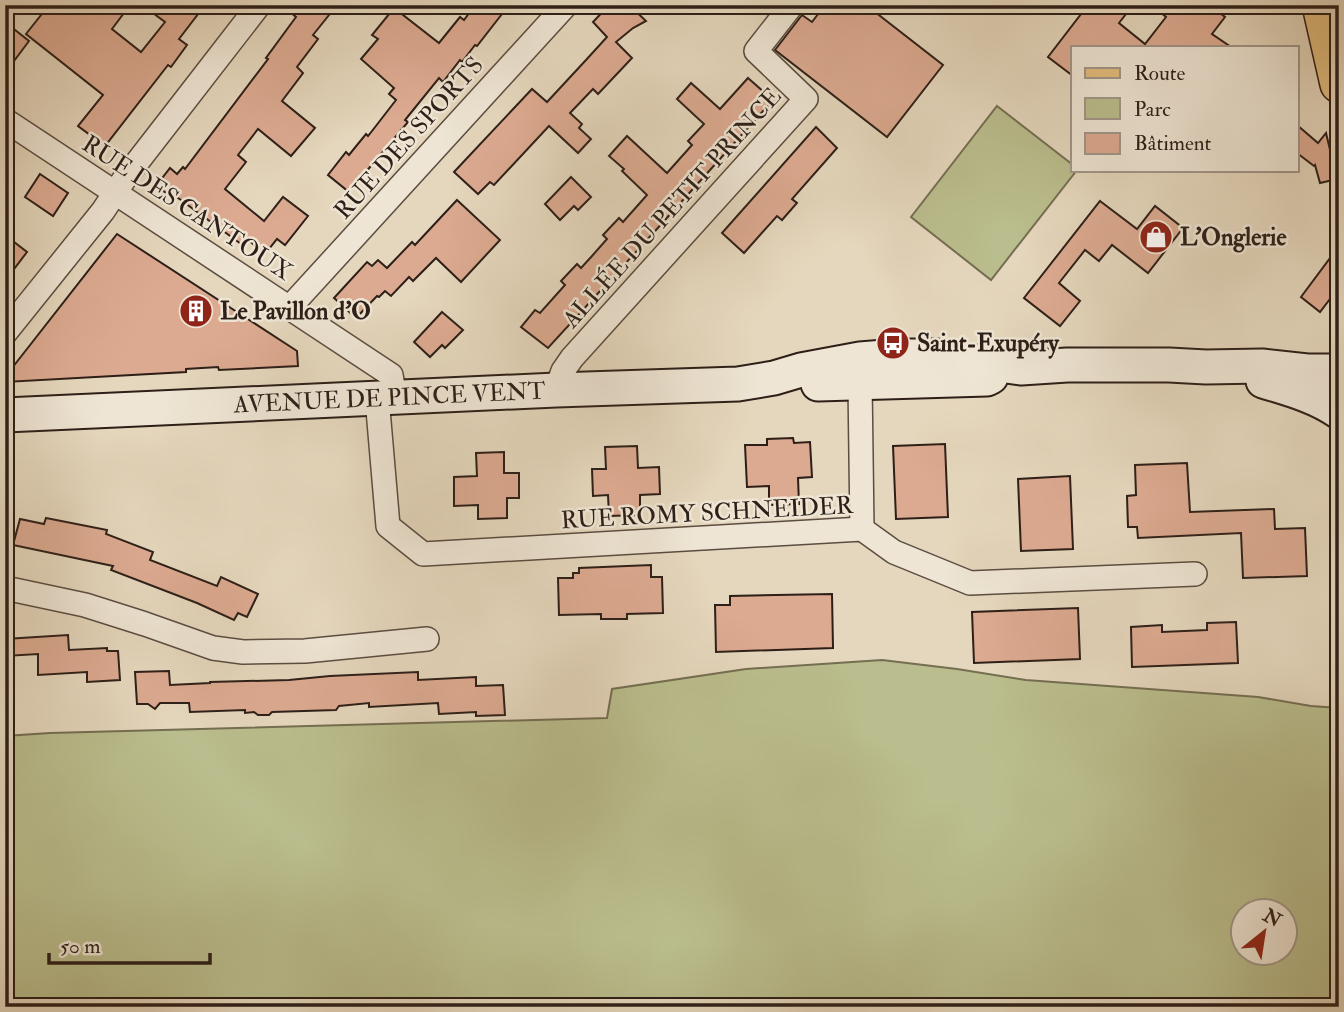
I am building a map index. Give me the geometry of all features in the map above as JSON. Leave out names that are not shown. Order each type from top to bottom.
[{"type":"main road","points":[[1321,5],[1339,83]]},
{"type":"main road","name":"AVENUE DE PINCE VENT","points":[[5,415],[738,384],[860,359],[897,356],[937,356],[1021,368],[1156,365],[1206,368],[1262,366],[1334,372],[1339,370]]},
{"type":"main road","name":"AVENUE DE PINCE VENT","points":[[774,378],[790,385],[987,379],[1021,368]]},
{"type":"main road","name":"AVENUE DE PINCE VENT","points":[[1206,368],[1303,393],[1339,412]]},
{"type":"street","points":[[5,333],[103,211],[125,178],[259,5]]},
{"type":"street","name":"RUE DES SPORTS","points":[[290,307],[566,5]]},
{"type":"street","name":"ALLÉE DU PETIT PRINCE","points":[[556,390],[563,371],[572,358],[806,99],[756,51],[792,5]]},
{"type":"street","name":"RUE DES CANTOUX","points":[[5,120],[391,375],[386,398]]},
{"type":"street","points":[[860,383],[862,529]]},
{"type":"street","name":"RUE ROMY SCHNEIDER","points":[[386,398],[388,526],[424,554],[862,529],[894,552],[970,583],[1195,574]]},
{"type":"street","points":[[5,588],[85,606],[213,648],[243,652],[305,651],[428,639]]},
{"type":"green space","points":[[997,106],[1071,163],[1071,172],[1075,172],[991,280],[911,217]]},
{"type":"green space","points":[[882,660],[1026,680],[1258,697],[1339,708],[1339,1007],[5,1007],[5,736],[607,718],[612,689],[746,669]]},
{"type":"building","points":[[49,5],[130,5],[112,29],[141,52],[165,22],[142,5],[205,5],[179,39],[187,45],[171,67],[168,65],[105,146],[78,126],[103,95],[26,34]]},
{"type":"building","points":[[282,5],[337,5],[313,35],[318,39],[297,67],[303,73],[282,101],[315,128],[291,156],[258,129],[238,155],[246,162],[225,189],[264,221],[283,197],[308,216],[285,245],[277,239],[265,254],[246,238],[241,244],[174,195],[172,197],[156,186],[170,168],[177,174],[183,167],[185,169],[268,59],[266,58],[296,17]]},
{"type":"building","points":[[475,5],[509,5],[477,46],[475,45],[462,62],[460,60],[443,82],[439,78],[405,120],[408,122],[349,192],[328,175],[346,152],[349,155],[366,134],[368,136],[396,100],[389,94],[394,88],[361,59],[378,39],[372,35],[394,8],[439,43],[460,17],[464,20]]},
{"type":"building","points":[[609,5],[629,5],[646,21],[616,42],[632,58],[598,94],[593,89],[570,113],[582,124],[579,128],[591,139],[578,153],[549,126],[494,185],[490,182],[478,194],[454,172],[532,89],[547,102],[586,60],[607,37],[593,22]]},
{"type":"building","points":[[825,5],[866,5],[943,65],[887,137],[775,50],[802,15],[812,22]]},
{"type":"building","points":[[1088,5],[1133,5],[1119,23],[1145,44],[1166,17],[1152,5],[1210,5],[1225,17],[1212,34],[1230,46],[1071,46],[1071,74],[1048,57]]},
{"type":"building","points":[[5,22],[29,41],[5,73]]},
{"type":"building","points":[[748,78],[773,100],[656,230],[548,348],[521,327],[535,310],[540,313],[565,285],[561,281],[577,264],[581,268],[592,256],[607,239],[603,235],[619,218],[623,222],[647,195],[609,156],[627,136],[667,173],[692,145],[688,141],[704,124],[677,99],[691,83],[720,109]]},
{"type":"building","points":[[1298,126],[1318,143],[1326,133],[1337,179],[1320,183],[1314,166],[1298,154]]},
{"type":"building","points":[[816,127],[837,148],[792,199],[797,203],[782,220],[777,216],[744,253],[722,233]]},
{"type":"building","points":[[40,174],[68,193],[53,216],[25,197]]},
{"type":"building","points":[[571,177],[591,197],[578,210],[574,206],[560,220],[545,204]]},
{"type":"building","points":[[457,200],[500,240],[461,282],[436,258],[413,281],[409,277],[391,296],[385,291],[377,296],[356,318],[334,298],[367,262],[372,266],[378,260],[387,268],[412,242],[415,245]]},
{"type":"building","points":[[1100,201],[1137,229],[1155,206],[1183,228],[1148,273],[1112,245],[1099,261],[1085,250],[1059,283],[1080,301],[1060,326],[1024,298]]},
{"type":"building","name":"Le Pavillon d'O","points":[[117,234],[297,351],[298,366],[219,370],[218,367],[186,369],[186,372],[5,382],[5,377]]},
{"type":"building","points":[[5,235],[27,252],[5,281]]},
{"type":"building","points":[[1339,246],[1339,287],[1320,312],[1301,297]]},
{"type":"building","points":[[442,312],[463,330],[445,348],[442,345],[430,357],[414,342]]},
{"type":"building","points":[[793,438],[794,443],[810,442],[812,477],[798,478],[799,504],[769,505],[769,486],[747,487],[745,445],[767,445],[767,439]]},
{"type":"building","points":[[945,444],[948,517],[896,519],[893,446]]},
{"type":"building","points":[[637,446],[638,468],[659,467],[660,494],[640,495],[640,515],[609,516],[608,495],[593,496],[592,469],[606,469],[605,447]]},
{"type":"building","points":[[504,452],[504,473],[519,473],[519,498],[507,498],[507,518],[478,519],[478,505],[454,506],[454,477],[477,476],[476,453]]},
{"type":"building","points":[[1187,463],[1190,512],[1274,509],[1275,529],[1305,528],[1307,576],[1243,578],[1241,533],[1138,538],[1137,527],[1128,527],[1127,496],[1136,495],[1135,465]]},
{"type":"building","points":[[1070,476],[1073,549],[1021,551],[1018,479]]},
{"type":"building","points":[[46,518],[107,530],[106,534],[153,552],[150,560],[217,586],[221,577],[258,594],[247,617],[238,613],[234,620],[111,570],[113,566],[13,545],[20,519],[44,524]]},
{"type":"building","points":[[651,565],[651,577],[662,577],[663,613],[627,614],[627,619],[601,619],[601,614],[559,615],[558,578],[573,578],[573,573],[579,573],[579,568]]},
{"type":"building","points":[[832,594],[833,648],[716,652],[715,605],[730,605],[730,596]]},
{"type":"building","points":[[1078,608],[1080,659],[974,663],[972,612]]},
{"type":"building","points":[[1236,622],[1238,663],[1132,667],[1131,627],[1162,625],[1162,632],[1207,630],[1207,623]]},
{"type":"building","points":[[68,635],[69,650],[107,648],[107,651],[118,651],[120,680],[87,682],[87,672],[38,675],[38,654],[5,656],[5,639]]},
{"type":"building","points":[[169,671],[170,685],[418,672],[418,680],[476,677],[476,686],[503,685],[505,715],[476,716],[476,712],[439,714],[438,703],[369,707],[369,703],[339,706],[336,710],[272,712],[269,715],[245,713],[245,710],[190,712],[189,703],[160,703],[155,709],[148,704],[137,704],[135,672]]},
{"type":"place","name":"L'Onglerie","points":[[1156,237]]},
{"type":"place","name":"Le Pavillon d'O","points":[[196,311]]},
{"type":"place","name":"Saint-Exupéry","points":[[893,343]]}]
